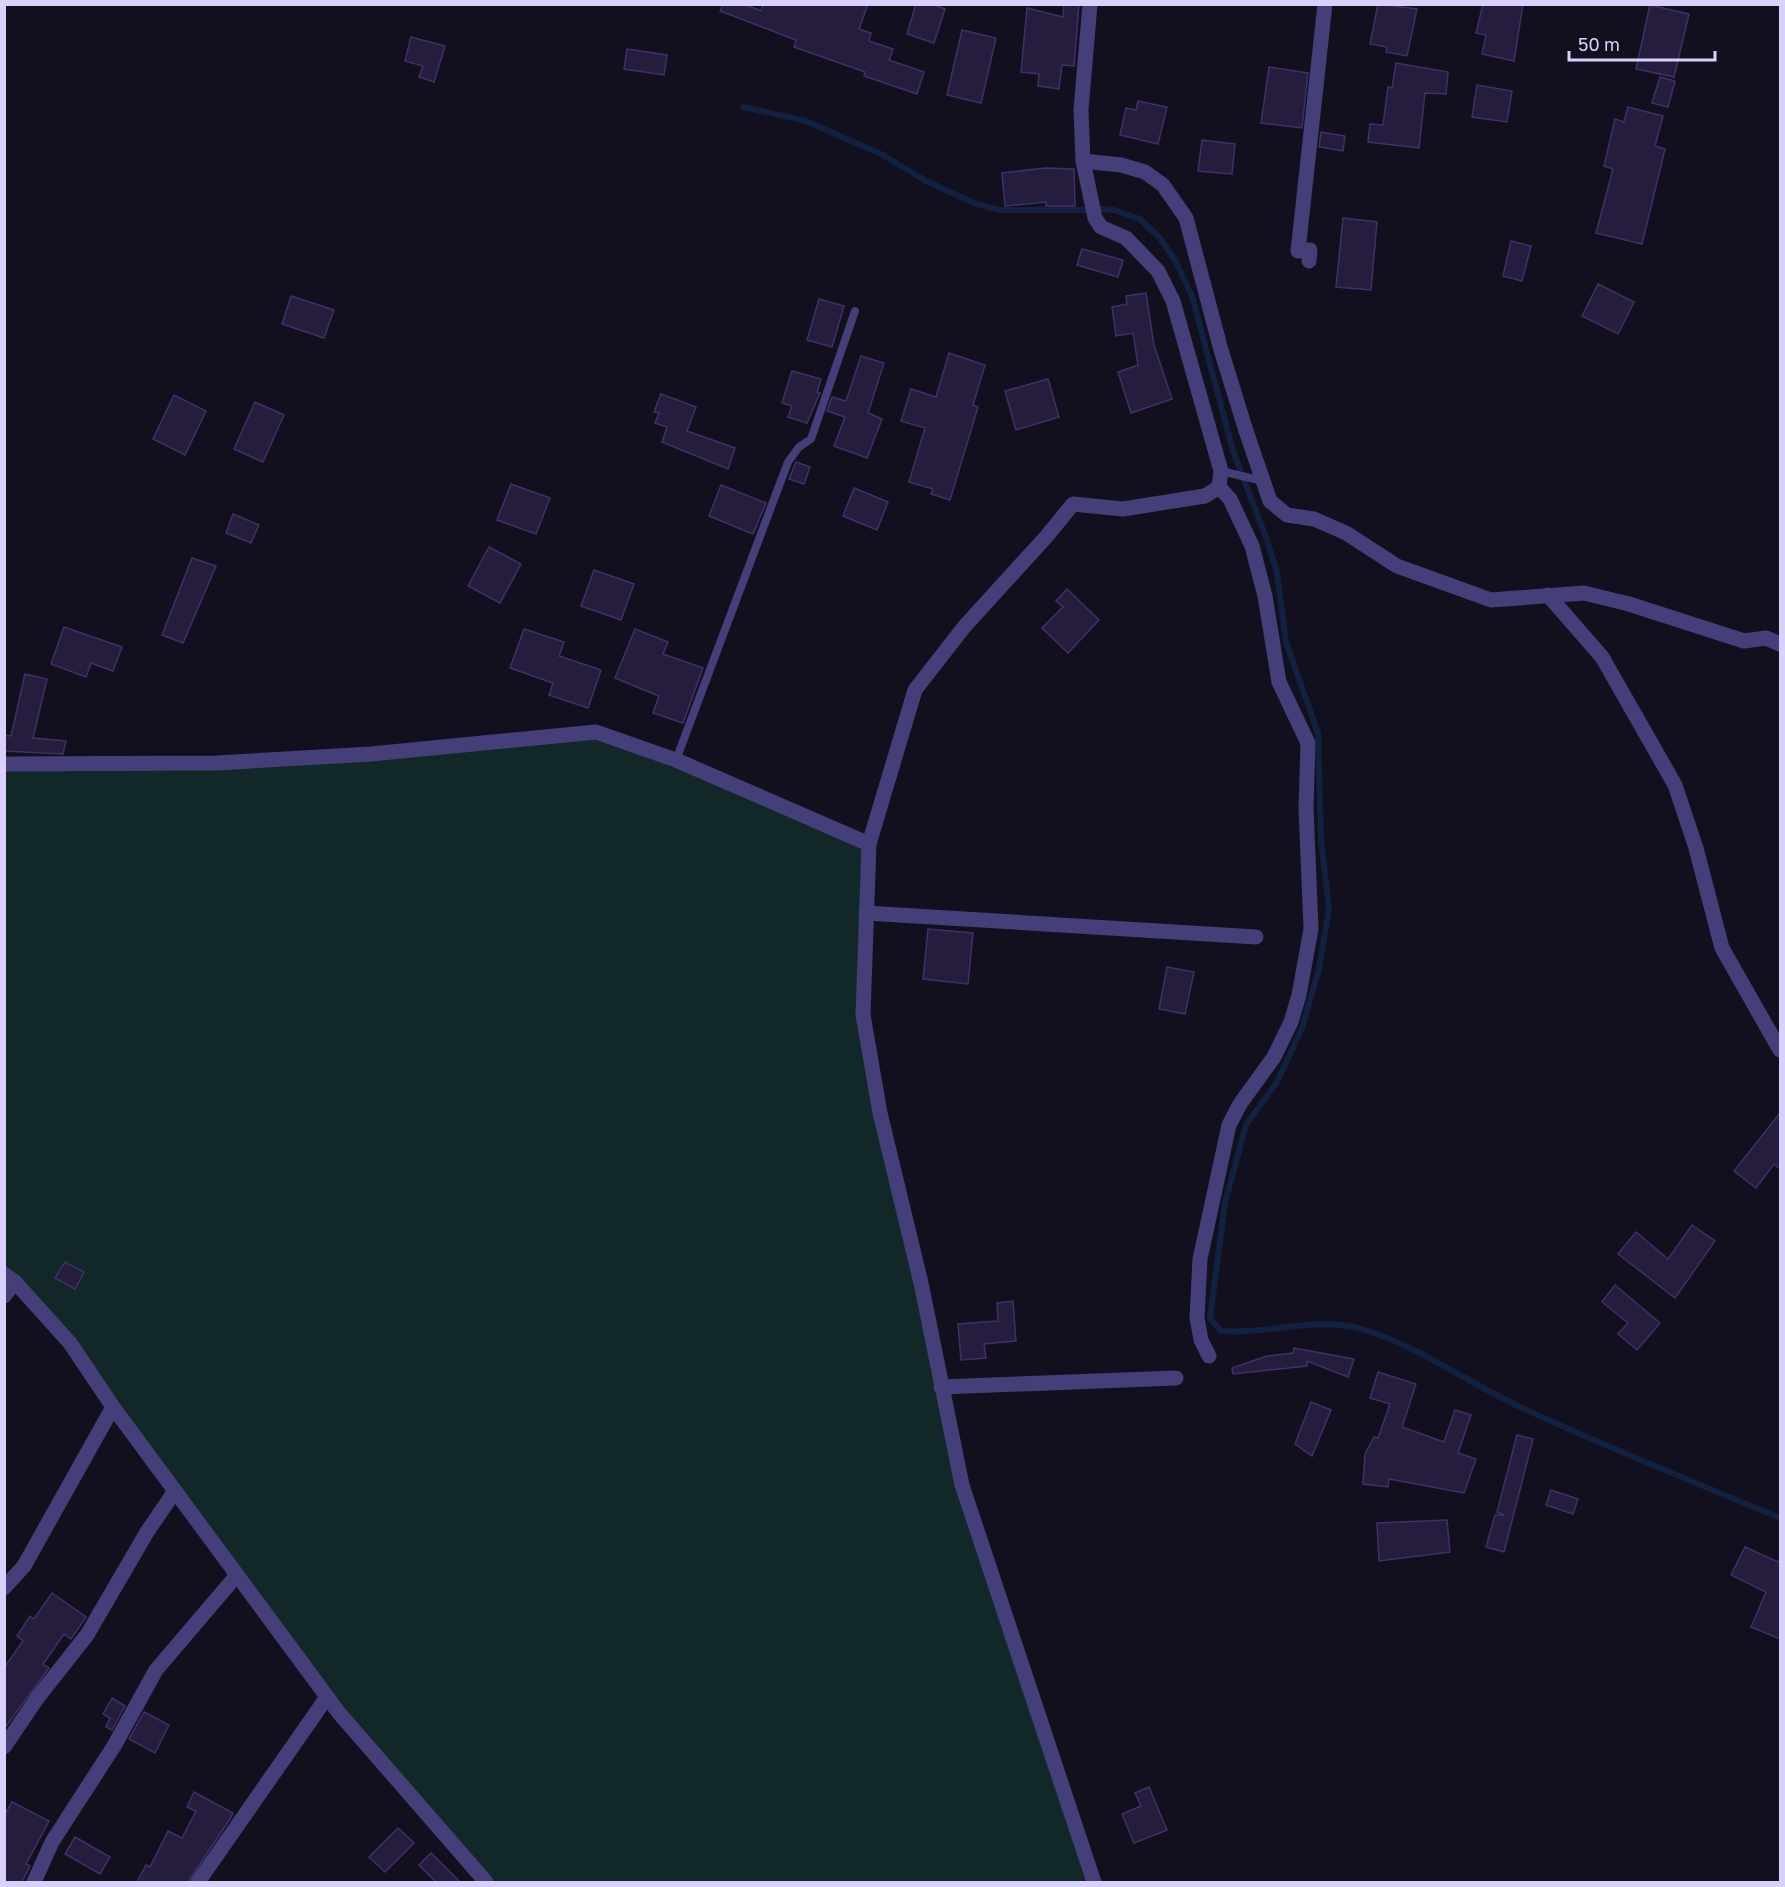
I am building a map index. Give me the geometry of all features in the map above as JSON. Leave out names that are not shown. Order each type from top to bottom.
[{"type":"street","points":[[1090,4],[1081,110],[1083,161],[1095,218],[1101,227],[1126,238],[1158,271],[1173,301],[1220,479],[1252,546],[1265,596],[1279,682],[1308,742],[1306,808],[1311,929],[1299,994],[1291,1022],[1274,1057],[1240,1104],[1226,1137],[1200,1259],[1197,1318],[1201,1340],[1209,1356]]},
{"type":"street","points":[[1309,261],[1310,250],[1298,251],[1325,4]]},
{"type":"street","points":[[1083,161],[1121,165],[1145,172],[1163,185],[1186,218],[1221,350],[1263,481],[1270,501],[1287,515],[1314,519],[1346,533],[1397,566],[1491,600],[1584,593],[1629,604],[1744,641],[1766,638],[1780,644]]},
{"type":"street","points":[[1094,1882],[962,1485],[921,1283],[880,1113],[863,1015],[869,844],[915,690],[977,612],[1073,504],[1123,509],[1205,496],[1220,479]]},
{"type":"street","points":[[1548,595],[1602,657],[1675,785],[1696,848],[1722,948],[1780,1050]]},
{"type":"street","points":[[4,764],[218,764],[371,754],[596,732],[676,760],[869,844]]},
{"type":"street","points":[[866,914],[1256,937]]},
{"type":"street","points":[[4,1296],[10,1278],[70,1344],[327,1697],[486,1882]]},
{"type":"street","points":[[941,1387],[1176,1378]]},
{"type":"street","points":[[4,1588],[24,1566],[114,1407]]},
{"type":"street","points":[[4,1748],[38,1697],[87,1635],[147,1532],[175,1491]]},
{"type":"street","points":[[34,1882],[52,1842],[114,1746],[156,1670],[237,1575]]},
{"type":"street","points":[[198,1882],[327,1697]]},
{"type":"lane","points":[[676,760],[788,462],[799,447],[811,439],[855,311]]},
{"type":"lane","points":[[1220,479],[1263,481]]},
{"type":"green space","points":[[596,732],[869,844],[863,1015],[962,1485],[1094,1882],[486,1882],[339,1713],[113,1407],[5,1274],[4,764],[217,763]]},
{"type":"building","points":[[723,4],[744,4],[761,11],[763,4],[868,4],[859,29],[871,33],[869,41],[893,49],[889,60],[924,72],[917,94],[864,76],[865,72],[794,47],[796,40],[720,11]]},
{"type":"building","points":[[916,4],[932,4],[945,9],[934,43],[907,34]]},
{"type":"building","points":[[1064,4],[1079,4],[1074,66],[1062,65],[1059,89],[1038,86],[1039,74],[1021,72],[1027,8],[1063,17]]},
{"type":"building","points":[[1378,4],[1417,9],[1407,56],[1386,52],[1387,47],[1370,44]]},
{"type":"building","points":[[1483,4],[1523,4],[1514,61],[1482,54],[1486,35],[1476,33]]},
{"type":"building","points":[[1650,5],[1689,14],[1674,77],[1636,69]]},
{"type":"building","points":[[962,30],[996,38],[981,103],[947,95]]},
{"type":"building","points":[[411,37],[445,46],[434,82],[419,77],[423,66],[405,61]]},
{"type":"building","points":[[627,49],[667,55],[664,75],[624,69]]},
{"type":"building","points":[[1396,63],[1448,72],[1446,94],[1425,93],[1419,148],[1368,142],[1370,124],[1383,125],[1388,87],[1392,88]]},
{"type":"building","points":[[1269,67],[1308,73],[1302,128],[1261,123]]},
{"type":"building","points":[[1660,77],[1675,81],[1668,107],[1652,103]]},
{"type":"building","points":[[1477,85],[1512,91],[1507,122],[1472,117]]},
{"type":"building","points":[[1138,101],[1167,107],[1158,144],[1120,135],[1126,108],[1136,110]]},
{"type":"building","points":[[1628,107],[1663,116],[1655,146],[1665,149],[1642,244],[1596,233],[1613,169],[1604,166],[1615,119],[1624,122]]},
{"type":"building","points":[[1321,132],[1345,136],[1343,151],[1319,147]]},
{"type":"building","points":[[1202,140],[1235,144],[1232,174],[1198,171]]},
{"type":"building","points":[[1045,168],[1074,169],[1075,206],[1046,206],[1046,202],[1005,206],[1002,173]]},
{"type":"building","points":[[1343,218],[1377,222],[1371,290],[1336,287]]},
{"type":"building","points":[[1511,241],[1531,246],[1522,281],[1503,276]]},
{"type":"building","points":[[1082,249],[1123,260],[1118,277],[1077,265]]},
{"type":"building","points":[[1598,284],[1634,302],[1618,334],[1582,316]]},
{"type":"building","points":[[1146,293],[1154,345],[1172,399],[1131,413],[1118,372],[1138,365],[1133,333],[1116,336],[1112,307],[1127,304],[1126,296]]},
{"type":"building","points":[[291,296],[334,310],[324,338],[282,324]]},
{"type":"building","points":[[819,299],[844,306],[832,347],[807,340]]},
{"type":"building","points":[[949,353],[985,365],[973,405],[978,407],[950,500],[931,494],[933,489],[909,482],[925,428],[901,421],[911,389],[936,397]]},
{"type":"building","points":[[861,356],[884,363],[868,413],[882,419],[867,458],[834,446],[845,417],[827,411],[832,397],[846,401]]},
{"type":"building","points":[[792,371],[821,379],[817,392],[820,393],[807,423],[788,417],[792,406],[782,403]]},
{"type":"building","points":[[1048,379],[1059,417],[1016,430],[1005,391]]},
{"type":"building","points":[[661,394],[696,407],[687,431],[735,448],[728,469],[662,442],[667,427],[655,423],[659,413],[654,412]]},
{"type":"building","points":[[174,395],[206,411],[185,455],[153,439]]},
{"type":"building","points":[[255,402],[284,415],[263,462],[234,449]]},
{"type":"building","points":[[796,462],[810,467],[804,484],[789,479]]},
{"type":"building","points":[[511,484],[550,498],[536,534],[497,520]]},
{"type":"building","points":[[721,485],[766,503],[753,534],[709,516]]},
{"type":"building","points":[[854,488],[888,502],[877,530],[843,516]]},
{"type":"building","points":[[233,514],[259,525],[251,543],[226,533]]},
{"type":"building","points":[[489,547],[521,564],[500,603],[468,586]]},
{"type":"building","points":[[192,558],[216,566],[183,643],[162,635]]},
{"type":"building","points":[[594,570],[634,584],[621,620],[581,606]]},
{"type":"building","points":[[1067,589],[1099,620],[1068,653],[1042,628],[1063,607],[1056,601]]},
{"type":"building","points":[[64,627],[122,647],[113,671],[91,663],[86,677],[51,664]]},
{"type":"building","points":[[524,629],[564,642],[559,656],[601,670],[588,708],[549,695],[553,683],[510,668]]},
{"type":"building","points":[[635,629],[668,642],[663,654],[703,668],[683,723],[653,713],[659,696],[615,678]]},
{"type":"building","points":[[25,674],[47,679],[33,738],[66,741],[63,754],[4,751],[4,735],[11,736]]},
{"type":"building","points":[[928,929],[973,933],[968,984],[923,979]]},
{"type":"building","points":[[1167,967],[1194,972],[1185,1014],[1159,1009]]},
{"type":"building","points":[[1780,1113],[1780,1169],[1774,1164],[1756,1188],[1734,1171]]},
{"type":"building","points":[[1692,1225],[1715,1241],[1675,1298],[1618,1254],[1636,1232],[1668,1259]]},
{"type":"building","points":[[65,1262],[84,1272],[75,1289],[55,1278]]},
{"type":"building","points":[[1615,1285],[1660,1323],[1637,1350],[1618,1334],[1628,1323],[1602,1302]]},
{"type":"building","points":[[1013,1301],[1016,1341],[984,1344],[986,1358],[961,1360],[958,1324],[998,1321],[997,1303]]},
{"type":"building","points":[[1294,1348],[1354,1359],[1348,1377],[1307,1361],[1307,1366],[1233,1374],[1232,1368],[1267,1356],[1293,1353]]},
{"type":"building","points":[[1378,1372],[1416,1384],[1402,1427],[1444,1442],[1455,1410],[1471,1415],[1458,1453],[1476,1459],[1464,1493],[1389,1479],[1388,1487],[1363,1484],[1365,1454],[1374,1437],[1378,1438],[1390,1404],[1370,1398]]},
{"type":"building","points":[[1311,1402],[1331,1410],[1312,1456],[1295,1444]]},
{"type":"building","points":[[1517,1435],[1533,1439],[1504,1552],[1486,1547],[1495,1515],[1504,1515],[1497,1512]]},
{"type":"building","points":[[1551,1490],[1578,1499],[1573,1514],[1546,1505]]},
{"type":"building","points":[[1447,1520],[1450,1552],[1379,1561],[1377,1523]]},
{"type":"building","points":[[1745,1547],[1778,1562],[1780,1558],[1780,1639],[1751,1627],[1766,1592],[1731,1575]]},
{"type":"building","points":[[52,1593],[86,1617],[71,1639],[64,1634],[43,1664],[49,1668],[4,1729],[4,1668],[23,1641],[17,1636],[30,1616],[34,1619]]},
{"type":"building","points":[[112,1698],[125,1706],[112,1730],[106,1727],[110,1718],[103,1714]]},
{"type":"building","points":[[144,1712],[169,1725],[155,1753],[129,1739]]},
{"type":"building","points":[[1149,1787],[1167,1830],[1134,1843],[1122,1814],[1141,1806],[1135,1793]]},
{"type":"building","points":[[194,1792],[233,1813],[230,1819],[188,1882],[137,1882],[146,1865],[150,1867],[168,1831],[182,1838],[196,1811],[187,1807]]},
{"type":"building","points":[[12,1802],[49,1821],[26,1864],[30,1866],[22,1882],[4,1882],[4,1816]]},
{"type":"building","points":[[398,1828],[414,1843],[385,1872],[369,1857]]},
{"type":"building","points":[[75,1837],[110,1857],[100,1874],[65,1854]]},
{"type":"building","points":[[431,1853],[460,1882],[436,1882],[419,1865]]},
{"type":"waterway","points":[[743,107],[806,121],[883,155],[926,181],[974,203],[999,210],[1088,210]]},
{"type":"waterway","points":[[1099,209],[1114,210],[1140,219],[1160,238],[1176,262],[1192,296],[1233,451],[1277,573],[1286,642],[1318,733],[1321,840],[1329,909],[1319,969],[1302,1028],[1277,1082],[1246,1125],[1225,1203],[1210,1318],[1221,1331],[1329,1324],[1365,1330],[1385,1337],[1516,1405],[1780,1518]]}]
